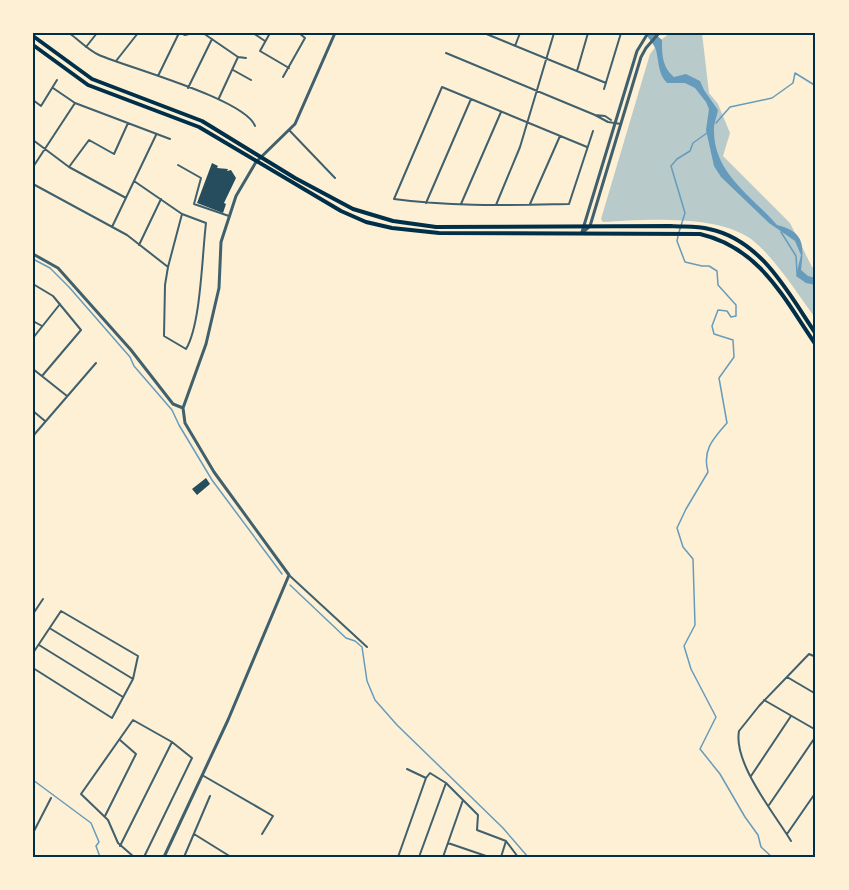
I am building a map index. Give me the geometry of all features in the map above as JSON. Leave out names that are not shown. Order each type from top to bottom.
[{"type":"main road","points":[[33,36],[92,79],[202,121],[353,209],[393,221],[436,226],[671,226],[711,229],[734,237],[770,268],[816,334]]},
{"type":"main road","points":[[33,45],[88,85],[199,127],[341,212],[366,222],[392,228],[439,233],[680,233],[700,234],[721,239],[745,252],[765,271],[816,345]]},
{"type":"main road","points":[[680,233],[681,227]]},
{"type":"street","points":[[69,33],[97,54],[219,99],[249,118],[255,126]]},
{"type":"street","points":[[86,47],[97,33]]},
{"type":"street","points":[[116,61],[138,33]]},
{"type":"street","points":[[158,76],[180,33],[185,35],[193,33]]},
{"type":"street","points":[[203,33],[238,57],[246,58]]},
{"type":"street","points":[[253,33],[265,41]]},
{"type":"street","points":[[270,33],[260,51],[289,68]]},
{"type":"street","points":[[284,77],[304,38],[299,33]]},
{"type":"street","points":[[335,33],[298,119],[261,156],[242,183],[221,242],[219,288],[210,328],[183,408],[185,423],[214,472],[289,575],[367,647]]},
{"type":"street","points":[[484,33],[606,83]]},
{"type":"street","points":[[514,46],[520,33]]},
{"type":"street","points":[[496,205],[519,147],[554,33]]},
{"type":"street","points":[[577,71],[588,33]]},
{"type":"street","points":[[604,89],[621,33]]},
{"type":"street","points":[[582,233],[636,51],[648,33]]},
{"type":"street","points":[[582,233],[590,226],[641,57],[659,33]]},
{"type":"street","points":[[188,88],[212,39]]},
{"type":"street","points":[[446,53],[595,115],[599,119],[621,124]]},
{"type":"street","points":[[219,99],[238,57]]},
{"type":"street","points":[[233,70],[250,80]]},
{"type":"street","points":[[33,100],[41,106],[57,80]]},
{"type":"street","points":[[587,147],[442,87],[394,199],[426,203],[569,204],[593,131]]},
{"type":"street","points":[[52,88],[75,103],[170,139]]},
{"type":"street","points":[[426,203],[471,99]]},
{"type":"street","points":[[33,167],[75,103]]},
{"type":"street","points":[[461,204],[501,111]]},
{"type":"street","points":[[69,167],[89,140],[114,154],[128,123]]},
{"type":"street","points":[[289,130],[335,178]]},
{"type":"street","points":[[112,227],[156,134]]},
{"type":"street","points":[[530,204],[560,136]]},
{"type":"street","points":[[33,141],[69,167],[126,198]]},
{"type":"street","points":[[178,165],[201,178],[194,204],[229,216]]},
{"type":"street","points":[[134,181],[182,214],[206,223],[196,317],[192,336],[186,349],[164,336],[165,285],[182,214]]},
{"type":"street","points":[[33,184],[112,227],[168,267]]},
{"type":"street","points":[[139,245],[161,199]]},
{"type":"street","points":[[33,254],[58,268],[131,350],[173,404],[183,408]]},
{"type":"street","points":[[33,284],[53,296],[81,330],[42,376]]},
{"type":"street","points":[[33,338],[60,304]]},
{"type":"street","points":[[33,321],[42,326]]},
{"type":"street","points":[[33,436],[96,363]]},
{"type":"street","points":[[33,369],[67,396]]},
{"type":"street","points":[[33,411],[45,421]]},
{"type":"street","points":[[164,857],[228,720],[289,575]]},
{"type":"street","points":[[33,614],[43,599]]},
{"type":"street","points":[[33,654],[61,611],[138,656],[133,679],[112,718],[33,668]]},
{"type":"street","points":[[50,629],[133,679]]},
{"type":"street","points":[[39,645],[123,697]]},
{"type":"street","points":[[791,841],[750,776],[740,755],[739,731],[764,700],[809,654],[816,657]]},
{"type":"street","points":[[787,677],[816,694]]},
{"type":"street","points":[[764,700],[816,730]]},
{"type":"street","points":[[750,776],[791,716]]},
{"type":"street","points":[[134,857],[120,846],[105,817],[81,794],[120,740],[131,720],[135,720],[172,742],[192,758],[144,857]]},
{"type":"street","points":[[769,805],[816,736]]},
{"type":"street","points":[[105,817],[136,754],[120,740]]},
{"type":"street","points":[[120,846],[172,742]]},
{"type":"street","points":[[407,769],[426,778]]},
{"type":"street","points":[[398,857],[426,778],[430,773],[446,783],[478,815],[477,830],[506,841],[518,857]]},
{"type":"street","points":[[202,775],[273,816],[262,834]]},
{"type":"street","points":[[419,857],[446,783]]},
{"type":"street","points":[[787,834],[816,792]]},
{"type":"street","points":[[184,857],[210,796]]},
{"type":"street","points":[[33,833],[51,798]]},
{"type":"street","points":[[443,857],[463,800]]},
{"type":"street","points":[[194,834],[231,857]]},
{"type":"street","points":[[501,857],[506,841]]},
{"type":"street","points":[[448,843],[489,857]]},
{"type":"shaded area","points":[[670,33],[702,33],[709,93],[718,104],[730,133],[723,156],[790,223],[812,267],[816,268],[816,319],[785,275],[766,253],[748,237],[734,230],[717,225],[678,220],[603,222],[601,219],[650,54]]},
{"type":"water","points":[[645,33],[654,33],[662,40],[665,65],[674,77],[686,74],[700,81],[718,110],[714,127],[715,145],[727,171],[777,225],[793,231],[798,236],[802,247],[801,270],[808,276],[816,278],[816,285],[806,283],[796,276],[801,255],[795,241],[769,223],[721,177],[714,166],[706,130],[709,109],[706,102],[695,88],[685,83],[667,83],[660,72],[655,48]]},
{"type":"building","points":[[212,163],[218,166],[217,168],[231,170],[236,178],[224,203],[226,204],[223,213],[197,203]]},
{"type":"building","points":[[206,478],[210,484],[197,495],[192,489]]},
{"type":"waterway","points":[[716,123],[730,107],[772,98],[793,83],[795,73],[816,86]]},
{"type":"waterway","points":[[679,232],[685,213],[671,166],[690,151],[693,143],[707,133]]},
{"type":"waterway","points":[[781,232],[796,256],[797,273]]},
{"type":"waterway","points":[[678,236],[677,241],[685,262],[709,266],[717,271],[718,285],[736,305],[736,316],[731,317],[727,311],[718,310],[712,326],[714,334],[733,340],[734,357],[719,378],[727,423],[710,445],[706,457],[708,472],[677,528],[683,547],[693,559],[695,625],[684,646],[691,669],[716,717],[700,749],[720,774],[758,835],[761,847],[772,857]]},
{"type":"waterway","points":[[33,259],[50,268],[69,287],[130,357],[134,366],[172,410],[212,480],[282,574]]},
{"type":"waterway","points":[[290,585],[346,638],[362,647],[367,681],[375,700],[397,725],[503,828],[528,857]]},
{"type":"waterway","points":[[33,780],[91,823],[99,842],[96,846],[100,857]]}]
